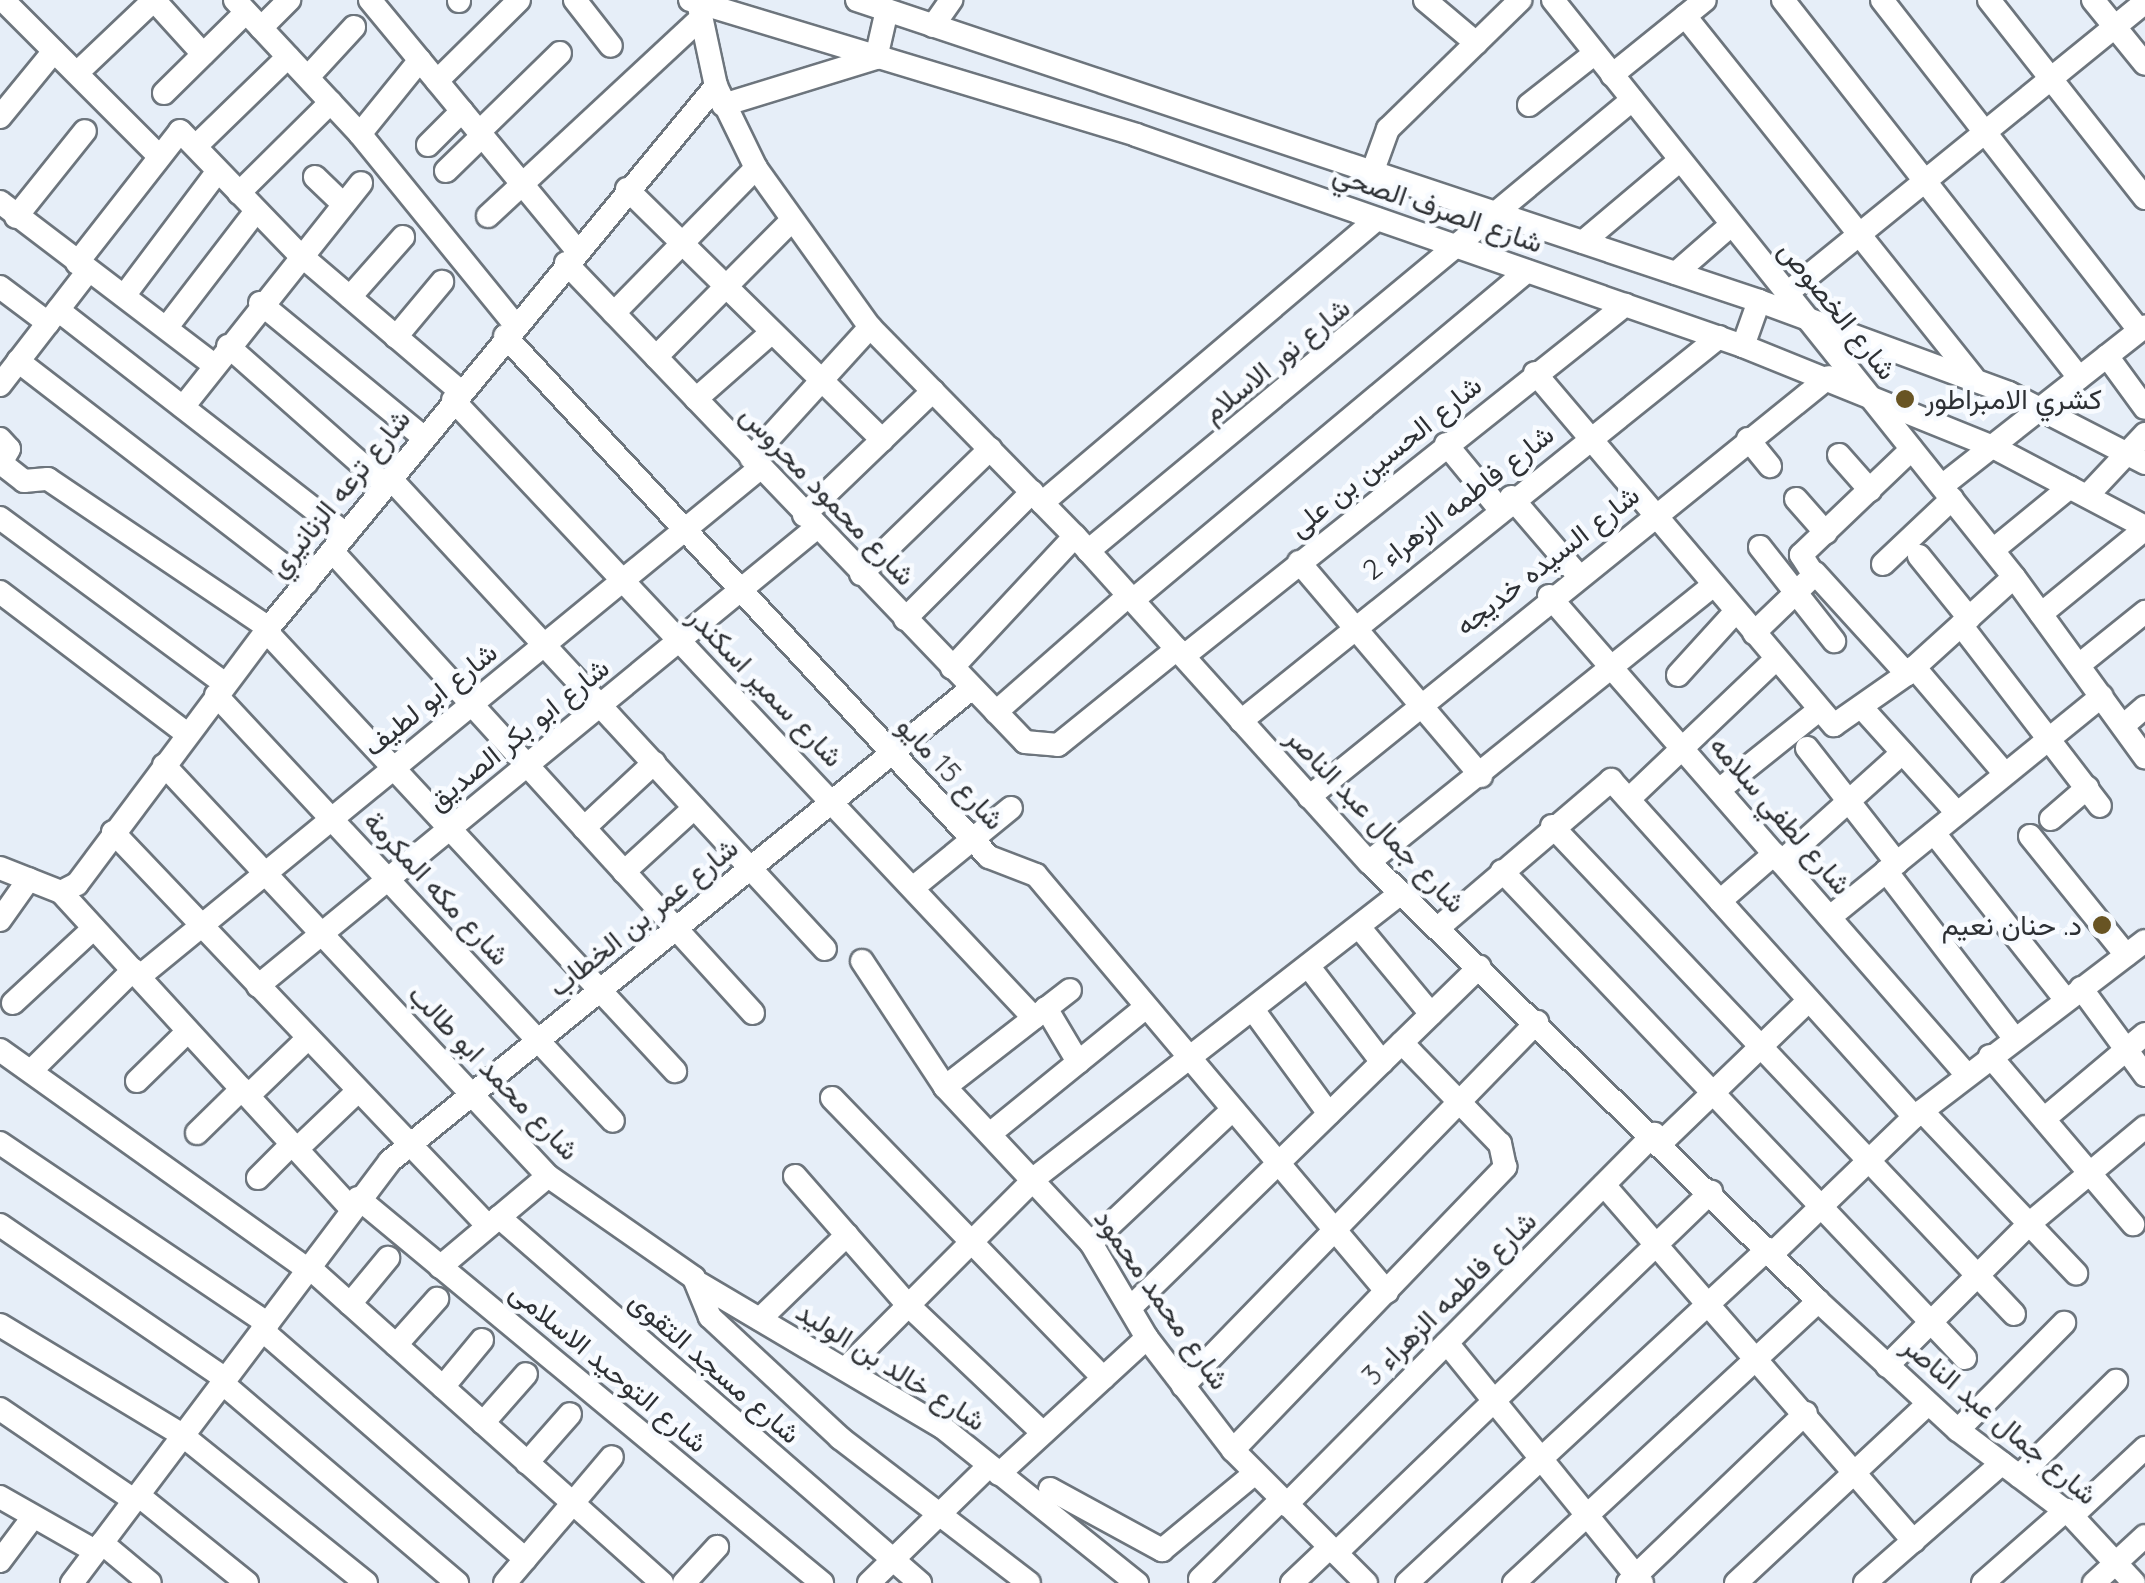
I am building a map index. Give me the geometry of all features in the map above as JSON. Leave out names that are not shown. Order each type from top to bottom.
[{"type":"street","points":[[2,0],[158,155]]},
{"type":"street","points":[[76,73],[154,0],[203,54]]},
{"type":"street","points":[[164,93],[247,13],[289,0]]},
{"type":"street","name":"شارع محمود محروس","points":[[370,0],[522,184],[614,314],[1025,742],[1058,745]]},
{"type":"street","points":[[436,80],[520,0]]},
{"type":"street","points":[[575,0],[611,46]]},
{"type":"street","name":"شارع الصرف الصحي","points":[[858,0],[1148,101],[1758,300],[2043,408],[2145,463]]},
{"type":"street","points":[[933,26],[951,0]]},
{"type":"street","points":[[1426,0],[1476,43]]},
{"type":"street","points":[[1372,173],[1388,130],[1520,0]]},
{"type":"street","points":[[1612,75],[1705,0]]},
{"type":"street","points":[[1783,0],[2079,378]]},
{"type":"street","points":[[1882,0],[2142,328],[1995,448],[1883,564]]},
{"type":"street","points":[[1989,0],[2145,198]]},
{"type":"street","points":[[2093,0],[2145,64]]},
{"type":"street","name":"شارع الخصوص","points":[[1555,1],[1993,550],[2145,757]]},
{"type":"street","points":[[1786,294],[2145,2]]},
{"type":"street","points":[[488,216],[703,6]]},
{"type":"street","name":"شارع الصرف الصحي","points":[[703,6],[1136,136],[1830,377],[1995,448],[2145,528]]},
{"type":"street","name":"شارع جمال عبد الناصر","points":[[703,6],[720,96],[756,168],[790,222],[870,327],[1082,544],[1369,862],[1658,1138],[1818,1301],[1958,1430],[2069,1513],[2134,1583]]},
{"type":"street","points":[[720,96],[876,58],[887,10]]},
{"type":"street","name":"شارع 15 مايو","points":[[247,13],[360,134],[510,330],[684,530],[971,840],[995,863],[1036,875],[1387,1292]]},
{"type":"street","points":[[1685,16],[1974,379]]},
{"type":"street","points":[[308,77],[354,26]]},
{"type":"street","points":[[2,110],[54,51]]},
{"type":"street","points":[[446,171],[560,53]]},
{"type":"street","points":[[1529,105],[1595,53]]},
{"type":"street","points":[[196,146],[288,57]]},
{"type":"street","points":[[360,134],[420,60]]},
{"type":"street","name":"شارع ترعه الزنانيري","points":[[61,892],[78,884],[220,689],[456,395],[627,189],[720,96]]},
{"type":"street","name":"شارع نور الاسلام","points":[[952,668],[1082,544],[1462,248],[1632,100]]},
{"type":"street","points":[[1136,136],[1148,101]]},
{"type":"street","points":[[239,192],[332,102]]},
{"type":"street","points":[[428,145],[462,111]]},
{"type":"street","points":[[85,131],[8,210],[167,327],[221,355],[387,482],[544,645],[825,949]]},
{"type":"street","points":[[1,381],[53,316],[176,131],[196,146],[297,252],[396,336],[456,395]]},
{"type":"street","points":[[1583,242],[1680,160]]},
{"type":"street","points":[[614,314],[756,168]]},
{"type":"street","points":[[124,296],[218,171]]},
{"type":"street","points":[[315,177],[342,203]]},
{"type":"street","points":[[183,407],[297,252],[361,183]]},
{"type":"street","points":[[627,189],[882,440]]},
{"type":"street","points":[[167,327],[256,212]]},
{"type":"street","points":[[905,620],[1037,497],[1377,219]]},
{"type":"street","points":[[656,357],[790,222]]},
{"type":"street","points":[[1676,273],[1731,224]]},
{"type":"street","points":[[350,297],[403,237]]},
{"type":"street","points":[[996,712],[1527,271]]},
{"type":"street","points":[[396,336],[442,282]]},
{"type":"street","points":[[0,287],[53,316],[183,407],[339,542],[471,704],[753,1013]]},
{"type":"street","points":[[1743,346],[1758,300]]},
{"type":"street","points":[[260,303],[423,437]]},
{"type":"street","name":"شارع الحسين بن على","points":[[1058,745],[1300,562],[1625,305]]},
{"type":"street","name":"شارع ابو لطيف","points":[[31,1070],[136,974],[201,926],[684,530],[756,463],[820,378],[870,327]]},
{"type":"street","points":[[696,399],[772,332]]},
{"type":"street","name":"شارع فاطمه الزهراء 2","points":[[1241,721],[1352,624],[1719,337]]},
{"type":"street","points":[[2106,356],[2145,408]]},
{"type":"street","points":[[18,361],[306,582]]},
{"type":"street","points":[[1535,373],[1820,710],[1842,724],[1910,671],[2014,577]]},
{"type":"street","name":"شارع السيده خديجه","points":[[1308,797],[1417,701],[1830,377]]},
{"type":"street","name":"شارع ابو بكر الصديق","points":[[258,986],[740,590],[933,391]]},
{"type":"street","name":"شارع سمير اسكندر","points":[[456,395],[622,581],[1040,1013],[1078,1062]]},
{"type":"street","points":[[1993,550],[2078,491],[2145,434]]},
{"type":"street","points":[[1748,439],[1770,466]]},
{"type":"street","points":[[0,440],[9,449],[2,463],[24,481],[48,480],[267,630],[675,1071]]},
{"type":"street","points":[[1446,444],[1576,574]]},
{"type":"street","points":[[861,574],[990,449]]},
{"type":"street","points":[[1912,449],[1800,557],[2006,774]]},
{"type":"street","points":[[1839,455],[1870,490]]},
{"type":"street","points":[[1796,500],[1826,533]]},
{"type":"street","points":[[0,518],[220,689]]},
{"type":"street","points":[[2041,614],[2145,528]]},
{"type":"street","points":[[1760,547],[1834,641]]},
{"type":"street","points":[[1919,556],[2093,797],[2051,819]]},
{"type":"street","points":[[1300,562],[1482,776]]},
{"type":"street","points":[[1754,633],[1815,573]]},
{"type":"street","points":[[1369,862],[1482,776],[1714,585]]},
{"type":"street","points":[[0,592],[187,734]]},
{"type":"street","name":"شارع لطفي سلامه","points":[[1550,596],[1966,1074]]},
{"type":"street","points":[[1678,675],[1736,611]]},
{"type":"street","points":[[2078,664],[2145,612]]},
{"type":"street","points":[[1629,799],[1776,659]]},
{"type":"street","name":"شارع عمر بن الخطاب","points":[[72,1583],[310,1270],[354,1203],[410,1145],[678,932],[750,868],[894,756],[972,688]]},
{"type":"street","name":"شارع مكه المكرمة","points":[[220,689],[332,819],[613,1121]]},
{"type":"street","points":[[1830,917],[2102,696]]},
{"type":"street","points":[[2123,726],[2145,707]]},
{"type":"street","points":[[1719,790],[1820,710]]},
{"type":"street","points":[[1864,710],[1958,814]]},
{"type":"street","points":[[1807,748],[1849,801],[1891,867],[2014,1038]]},
{"type":"street","points":[[1720,901],[1849,801],[1902,753]]},
{"type":"street","points":[[584,828],[654,764]]},
{"type":"street","name":"شارع محمد ابو طالب","points":[[164,765],[548,1176],[700,1284],[710,1317],[938,1515],[1029,1583]]},
{"type":"street","points":[[1438,928],[1605,780],[1629,799],[1809,1000],[2076,1273]]},
{"type":"street","points":[[624,872],[694,808]]},
{"type":"street","points":[[914,887],[1011,808]]},
{"type":"street","points":[[1552,826],[2014,1314]]},
{"type":"street","name":"شارع مسجد التقوى","points":[[113,832],[410,1145],[494,1222],[920,1583]]},
{"type":"street","points":[[1934,833],[2126,1048],[2145,1075]]},
{"type":"street","points":[[1407,1583],[1770,1251],[1868,1156],[1966,1074],[2136,948],[2030,836]]},
{"type":"street","points":[[0,868],[61,892]]},
{"type":"street","points":[[1502,871],[1716,1090],[1965,1358]]},
{"type":"street","points":[[0,920],[29,879]]},
{"type":"street","name":"شارع التوحيد الاسلامى","points":[[61,892],[294,1147],[354,1203],[440,1267],[822,1583]]},
{"type":"street","points":[[844,1369],[1036,1177],[1192,1061],[1401,893]]},
{"type":"street","points":[[1359,927],[1431,1014]]},
{"type":"street","points":[[13,1004],[94,928]]},
{"type":"street","name":"شارع محمد محمود","points":[[862,962],[945,1087],[1036,1177],[1091,1244],[1147,1338],[1182,1386],[1254,1474],[1366,1583]]},
{"type":"street","points":[[1309,967],[1382,1062]]},
{"type":"street","points":[[1131,1307],[1480,967]]},
{"type":"street","points":[[945,1087],[1070,990]]},
{"type":"street","name":"شارع فاطمه الزهراء 3","points":[[1200,1579],[1284,1502],[1604,1185],[1716,1090],[1809,1000]]},
{"type":"street","points":[[991,1133],[1146,1006]]},
{"type":"street","points":[[1254,1012],[1330,1114]]},
{"type":"street","points":[[1182,1386],[1538,1022]]},
{"type":"street","points":[[137,1081],[188,1031]]},
{"type":"street","points":[[2044,1119],[2145,1034]]},
{"type":"street","points":[[197,1134],[308,1038]]},
{"type":"street","points":[[1234,1450],[1497,1178],[1506,1156],[1402,1043]]},
{"type":"street","points":[[0,1050],[310,1270],[662,1583]]},
{"type":"street","points":[[1990,1056],[2132,1224]]},
{"type":"street","points":[[258,1178],[358,1091]]},
{"type":"street","points":[[832,1098],[1103,1378]]},
{"type":"street","points":[[1091,1244],[1232,1110]]},
{"type":"street","points":[[1888,1366],[2029,1224],[2145,1127]]},
{"type":"street","points":[[0,1143],[265,1327],[521,1573],[572,1503],[612,1457]]},
{"type":"street","points":[[440,1267],[548,1176]]},
{"type":"street","points":[[795,1176],[908,1304],[1043,1433]]},
{"type":"street","points":[[1604,1185],[1659,1242],[1914,1541]]},
{"type":"street","points":[[1292,1583],[1495,1400],[1711,1192]]},
{"type":"street","points":[[0,1226],[223,1380],[457,1583]]},
{"type":"street","points":[[760,1319],[847,1235]]},
{"type":"street","points":[[350,1304],[388,1258]]},
{"type":"street","name":"شارع خالد بن الوليد","points":[[700,1284],[844,1369],[994,1470],[1137,1583]]},
{"type":"street","points":[[396,1345],[437,1299]]},
{"type":"street","points":[[1514,1583],[1818,1301]]},
{"type":"street","points":[[1958,1430],[2064,1323]]},
{"type":"street","points":[[0,1325],[182,1435],[366,1583]]},
{"type":"street","points":[[869,1583],[938,1515],[1043,1433],[1147,1338]]},
{"type":"street","points":[[443,1387],[482,1340]]},
{"type":"street","points":[[1447,1343],[1544,1460],[1635,1581],[1806,1413]]},
{"type":"street","points":[[482,1423],[526,1374]]},
{"type":"street","points":[[1866,1583],[2116,1381]]},
{"type":"street","points":[[1739,1582],[1928,1404]]},
{"type":"street","points":[[0,1409],[136,1497],[247,1583]]},
{"type":"street","points":[[527,1462],[570,1414]]},
{"type":"street","points":[[1983,1583],[2145,1448]]},
{"type":"street","points":[[1050,1489],[1162,1550],[1254,1474]]},
{"type":"street","points":[[0,1497],[99,1547],[150,1583]]},
{"type":"street","points":[[0,1561],[33,1517]]},
{"type":"street","points":[[2094,1583],[2145,1536]]},
{"type":"street","points":[[684,1583],[716,1547]]},
{"type":"place","name":"كشري الامبراطور","points":[[1905,399]]},
{"type":"place","name":"د. حنان نعيم","points":[[2102,925]]}]
